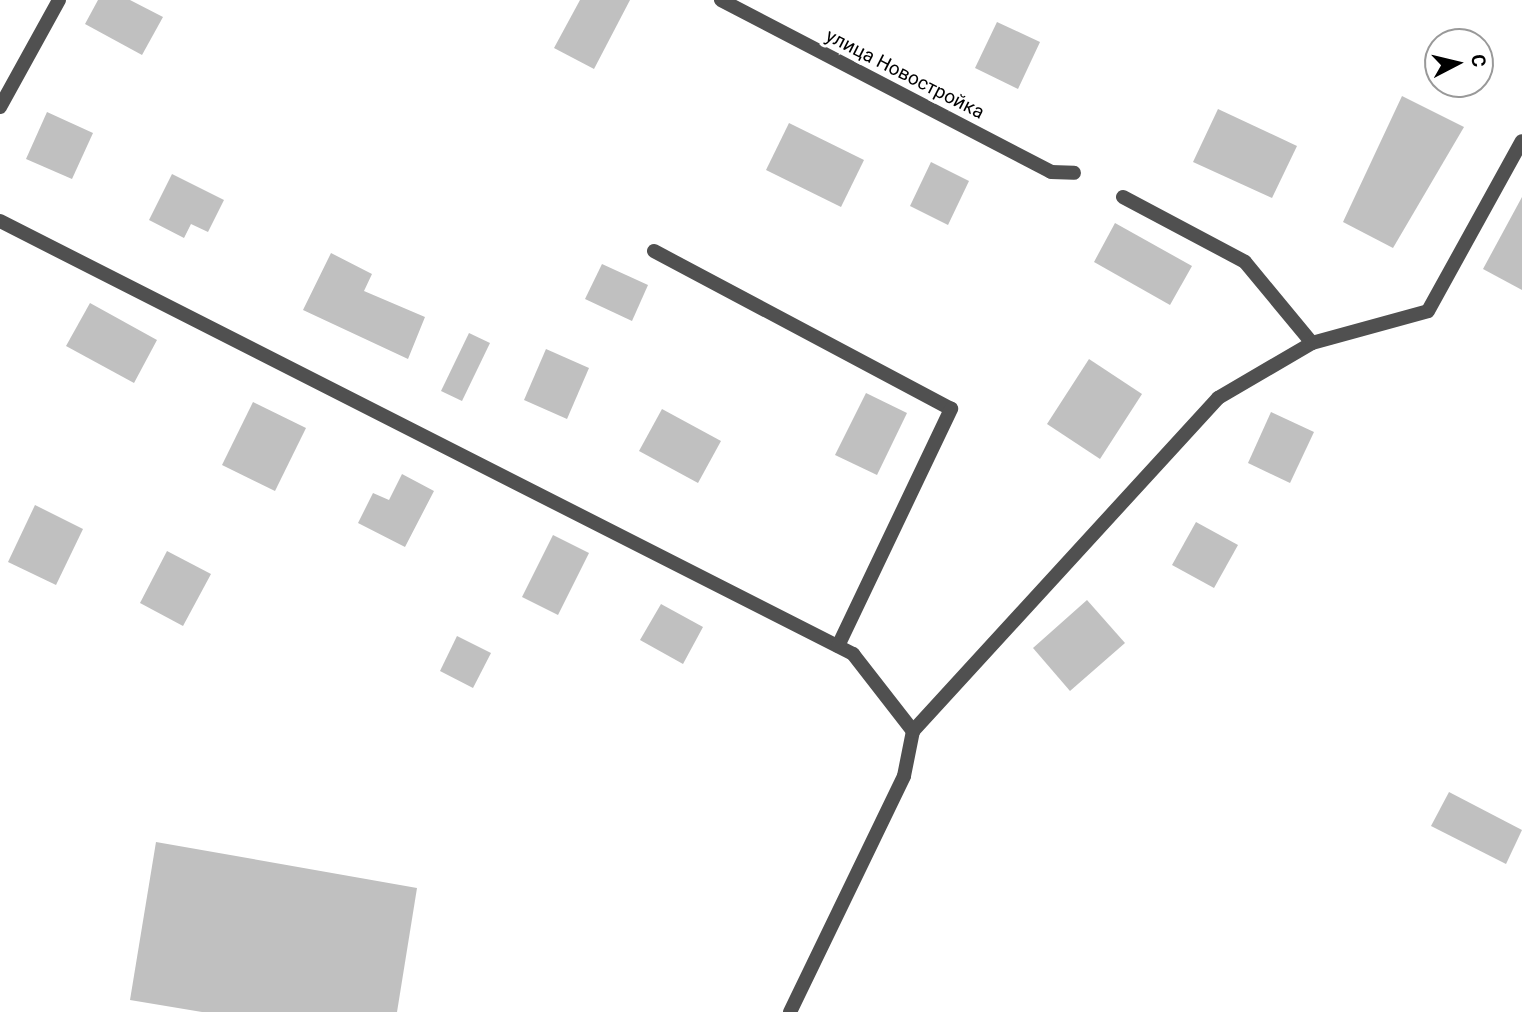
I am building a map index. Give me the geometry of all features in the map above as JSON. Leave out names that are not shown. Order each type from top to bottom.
[{"type":"street","points":[[0,107],[59,0]]},
{"type":"street","name":"улица Новостройка","points":[[721,0],[1051,172],[1074,173]]},
{"type":"street","points":[[790,1012],[904,776],[913,731],[1218,398],[1312,343],[1428,311],[1522,141]]},
{"type":"street","points":[[1123,197],[1245,261],[1312,343]]},
{"type":"street","points":[[0,221],[853,654],[913,731]]},
{"type":"street","points":[[654,251],[951,409],[838,646]]},
{"type":"building","points":[[98,0],[130,0],[163,17],[142,55],[85,24]]},
{"type":"building","points":[[580,0],[630,0],[594,69],[554,48]]},
{"type":"building","points":[[997,22],[1040,42],[1018,89],[975,68]]},
{"type":"building","points":[[1402,96],[1464,127],[1393,248],[1343,222]]},
{"type":"building","points":[[1218,109],[1297,146],[1272,198],[1193,162]]},
{"type":"building","points":[[47,112],[93,133],[72,179],[26,159]]},
{"type":"building","points":[[789,123],[864,160],[841,207],[766,170]]},
{"type":"building","points":[[931,162],[969,181],[948,225],[910,206]]},
{"type":"building","points":[[172,174],[224,200],[208,232],[191,224],[184,238],[149,220]]},
{"type":"building","points":[[1522,197],[1522,290],[1483,269]]},
{"type":"building","points":[[1115,223],[1192,266],[1170,305],[1094,262]]},
{"type":"building","points":[[331,253],[372,274],[364,291],[425,317],[408,359],[303,310]]},
{"type":"building","points":[[602,264],[648,285],[632,321],[585,299]]},
{"type":"building","points":[[90,303],[157,340],[134,383],[66,346]]},
{"type":"building","points":[[469,333],[490,343],[462,401],[441,391]]},
{"type":"building","points":[[546,349],[589,368],[567,419],[524,400]]},
{"type":"building","points":[[1089,359],[1142,394],[1100,459],[1047,424]]},
{"type":"building","points":[[866,393],[907,413],[877,475],[835,455]]},
{"type":"building","points":[[253,402],[306,428],[275,491],[222,465]]},
{"type":"building","points":[[662,409],[721,441],[698,483],[639,451]]},
{"type":"building","points":[[1271,412],[1314,432],[1290,483],[1248,463]]},
{"type":"building","points":[[402,474],[434,491],[405,547],[358,523],[373,493],[389,500]]},
{"type":"building","points":[[35,505],[83,529],[56,585],[8,562]]},
{"type":"building","points":[[1196,522],[1238,545],[1214,588],[1172,565]]},
{"type":"building","points":[[553,535],[589,553],[558,615],[522,597]]},
{"type":"building","points":[[167,551],[211,574],[183,626],[140,603]]},
{"type":"building","points":[[1087,600],[1125,643],[1070,691],[1033,648]]},
{"type":"building","points":[[661,604],[703,627],[683,664],[640,640]]},
{"type":"building","points":[[457,636],[491,653],[473,688],[440,671]]},
{"type":"building","points":[[1449,792],[1522,830],[1506,864],[1431,826]]},
{"type":"building","points":[[156,842],[417,888],[397,1012],[202,1012],[130,1000]]}]
